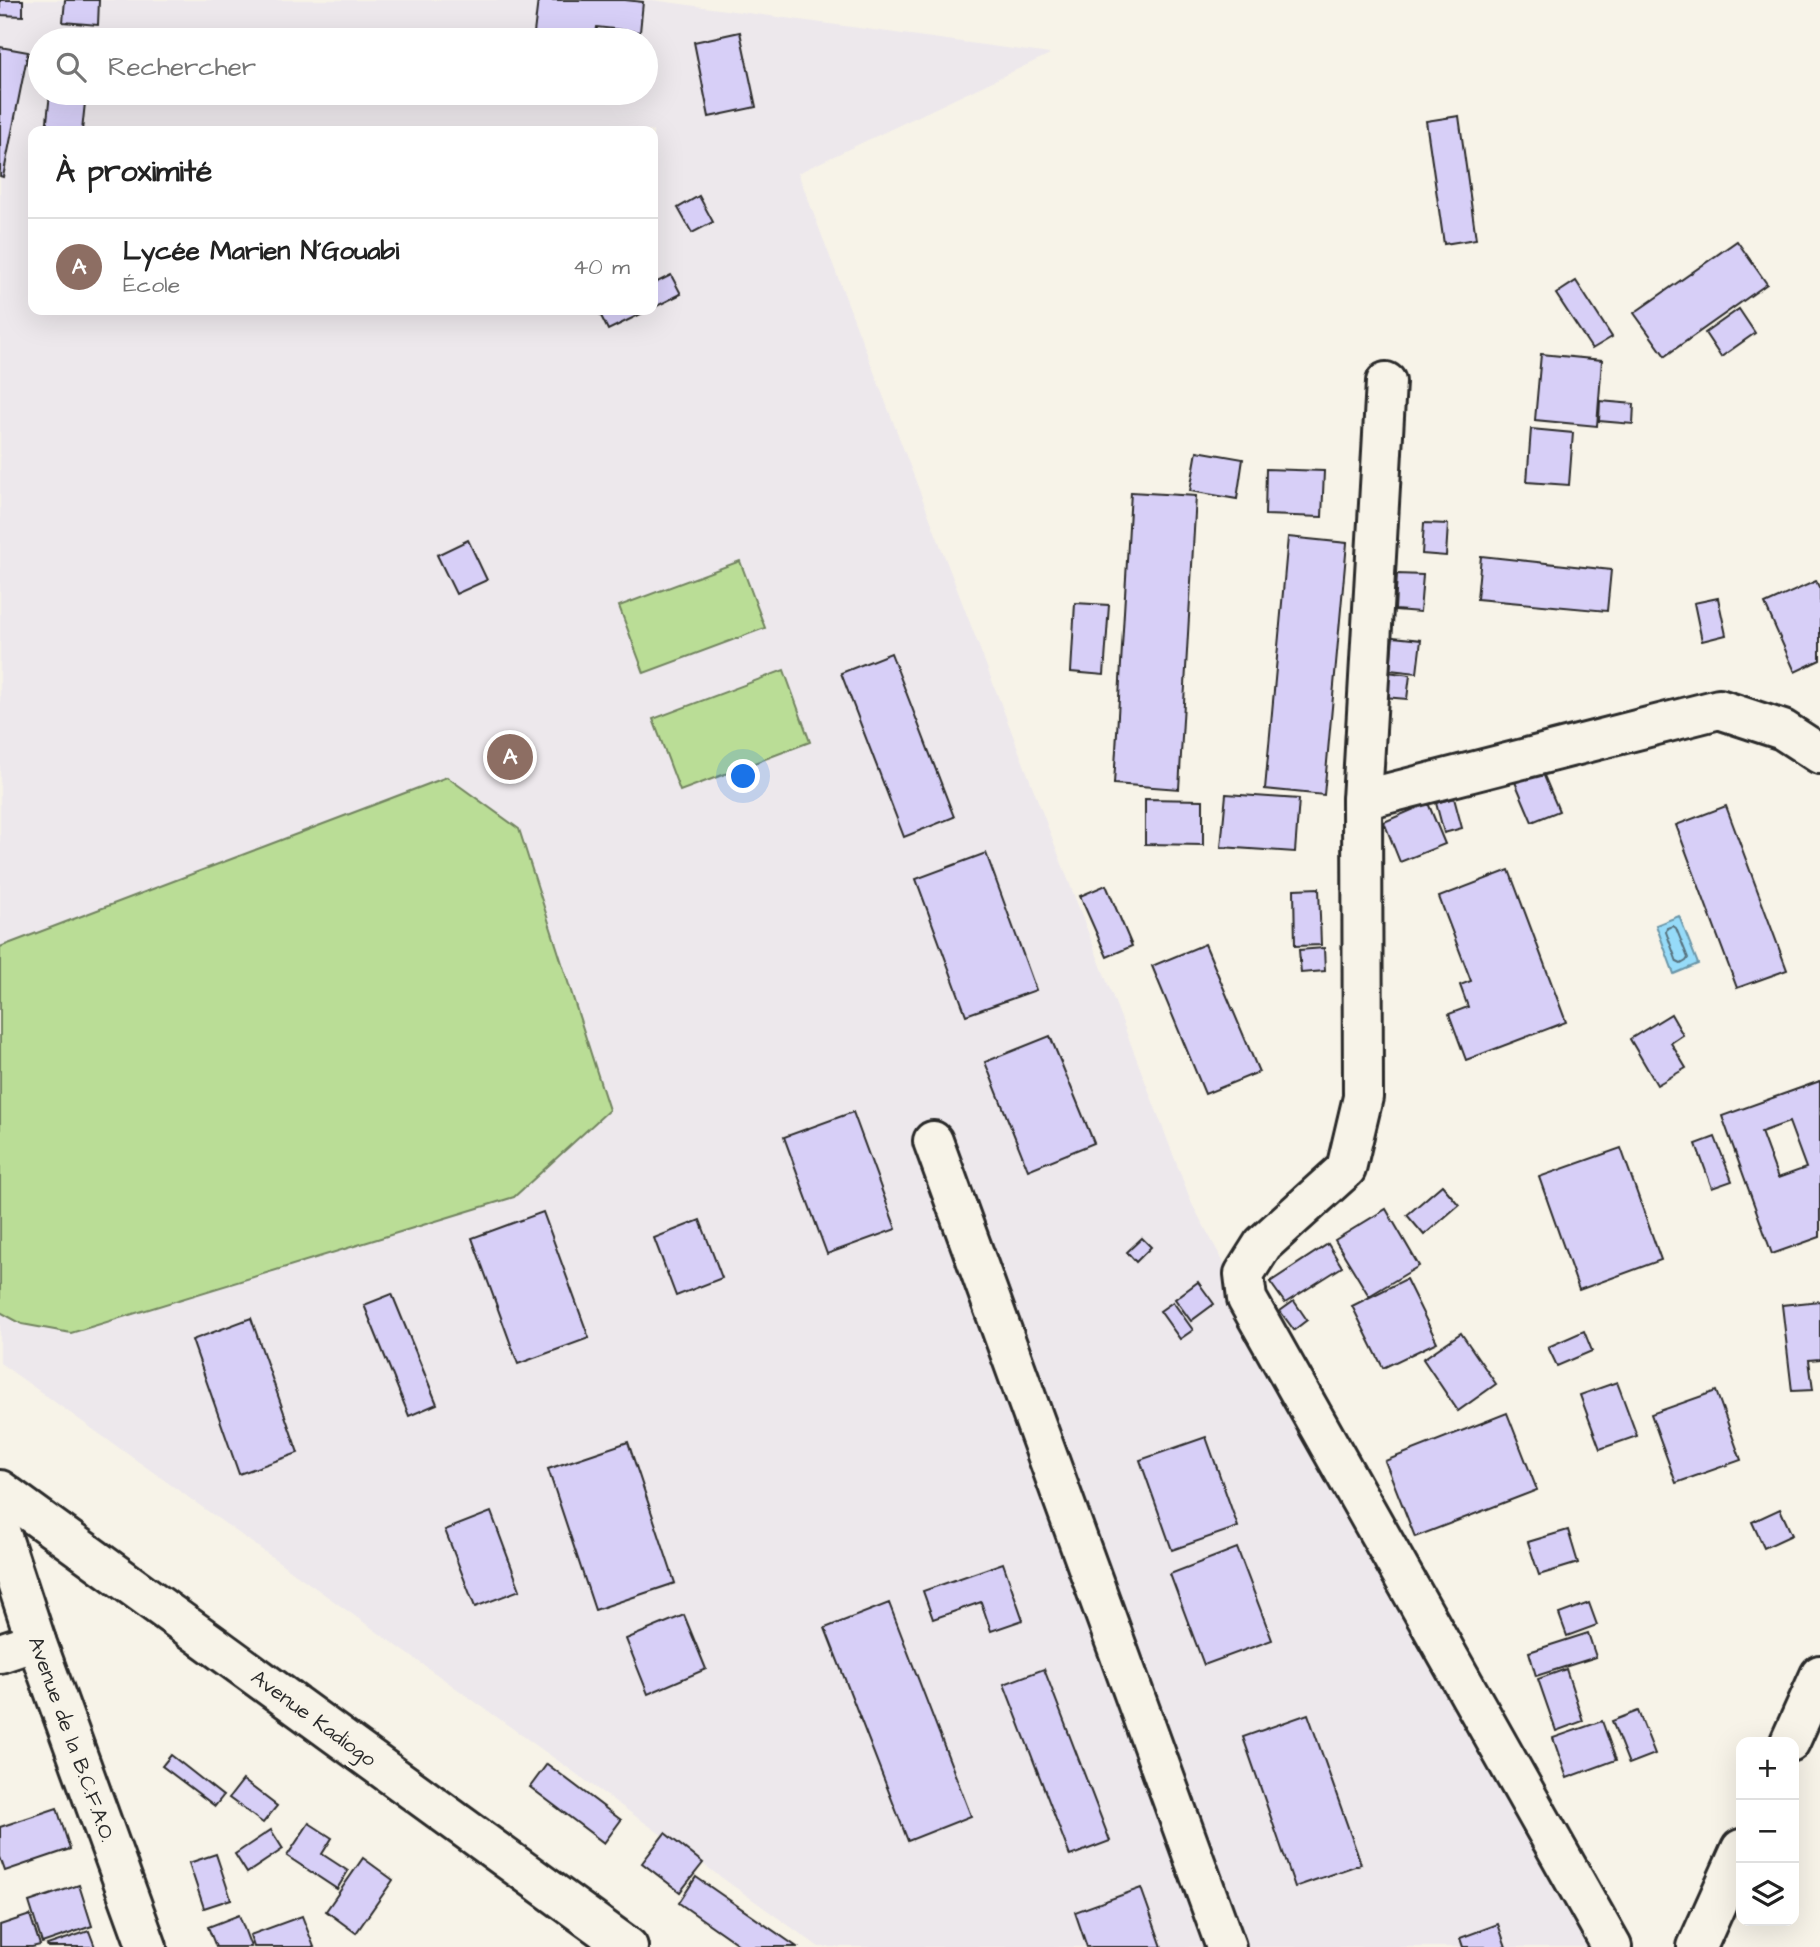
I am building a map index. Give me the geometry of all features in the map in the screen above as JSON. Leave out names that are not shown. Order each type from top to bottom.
[{"type":"main road","points":[[1386,382],[1362,800],[1363,1097],[1346,1169],[1262,1244],[1244,1274],[1247,1299],[1612,1947]]},
{"type":"main road","points":[[1362,800],[1719,709],[1783,730],[1820,754]]},
{"type":"main road","points":[[933,1141],[1226,1947]]},
{"type":"main road","name":"Avenue Kadiogo","points":[[0,1490],[628,1947]]},
{"type":"main road","name":"Avenue de la B.C.F.A.O.","points":[[0,1531],[36,1640],[147,1947]]},
{"type":"main road","points":[[0,1653],[36,1640]]},
{"type":"main road","points":[[1792,1737],[1820,1675]]},
{"type":"main road","points":[[1697,1947],[1736,1860]]},
{"type":"shaded area","points":[[0,0],[652,0],[1050,54],[798,173],[1192,1204],[1595,1947],[819,1947],[0,1363]]},
{"type":"green space","points":[[740,561],[765,628],[644,673],[619,606]]},
{"type":"green space","points":[[784,670],[810,742],[680,791],[653,719]]},
{"type":"green space","points":[[447,777],[519,829],[609,1110],[514,1197],[71,1333],[22,1324],[0,1312],[0,947]]},
{"type":"water","points":[[1679,916],[1698,964],[1674,974],[1656,925]]},
{"type":"building","points":[[0,0],[23,0],[23,16],[0,15]]},
{"type":"building","points":[[65,0],[99,0],[98,25],[63,22]]},
{"type":"building","points":[[538,0],[643,2],[640,28],[535,28]]},
{"type":"building","points":[[740,32],[756,107],[709,117],[694,42]]},
{"type":"building","points":[[0,47],[28,52],[3,177],[0,176]]},
{"type":"building","points":[[49,105],[85,105],[83,126],[47,126]]},
{"type":"building","points":[[1459,116],[1476,239],[1444,244],[1426,121]]},
{"type":"building","points":[[699,196],[713,222],[692,233],[678,208]]},
{"type":"building","points":[[1737,241],[1767,284],[1665,356],[1634,313]]},
{"type":"building","points":[[671,275],[681,294],[658,306],[658,282]]},
{"type":"building","points":[[1576,281],[1612,337],[1592,349],[1556,294]]},
{"type":"building","points":[[1739,309],[1755,333],[1721,357],[1705,333]]},
{"type":"building","points":[[600,315],[639,315],[608,330]]},
{"type":"building","points":[[1541,354],[1602,360],[1597,426],[1535,420]]},
{"type":"building","points":[[1600,401],[1634,404],[1633,424],[1599,421]]},
{"type":"building","points":[[1531,429],[1573,433],[1569,485],[1527,482]]},
{"type":"building","points":[[1197,451],[1243,459],[1237,499],[1190,491]]},
{"type":"building","points":[[1266,469],[1324,471],[1322,517],[1265,515]]},
{"type":"building","points":[[1131,492],[1196,496],[1179,789],[1114,784]]},
{"type":"building","points":[[1424,523],[1448,524],[1446,556],[1422,554]]},
{"type":"building","points":[[1288,537],[1347,543],[1324,795],[1265,789]]},
{"type":"building","points":[[468,540],[487,580],[456,594],[437,555]]},
{"type":"building","points":[[1481,556],[1611,570],[1607,611],[1477,599]]},
{"type":"building","points":[[1397,574],[1423,575],[1420,612],[1395,610]]},
{"type":"building","points":[[1816,581],[1820,589],[1820,660],[1795,672],[1765,604]]},
{"type":"building","points":[[1718,598],[1726,635],[1702,641],[1694,603]]},
{"type":"building","points":[[1075,603],[1109,605],[1104,675],[1071,672]]},
{"type":"building","points":[[1393,637],[1421,640],[1417,673],[1390,670]]},
{"type":"building","points":[[891,653],[954,817],[904,837],[841,673]]},
{"type":"building","points":[[1388,672],[1410,675],[1407,699],[1384,697]]},
{"type":"building","points":[[1542,771],[1559,811],[1532,822],[1515,782]]},
{"type":"building","points":[[1226,794],[1299,799],[1295,852],[1221,847]]},
{"type":"building","points":[[1454,798],[1462,828],[1444,833],[1436,803]]},
{"type":"building","points":[[1145,799],[1203,800],[1203,845],[1145,844]]},
{"type":"building","points":[[1428,803],[1445,844],[1400,862],[1384,822]]},
{"type":"building","points":[[1726,806],[1787,970],[1737,988],[1676,825]]},
{"type":"building","points":[[986,853],[1036,990],[966,1015],[916,879]]},
{"type":"building","points":[[1509,870],[1566,1022],[1466,1060],[1449,1014],[1468,1007],[1460,985],[1471,981],[1439,897]]},
{"type":"building","points":[[1106,885],[1132,946],[1107,957],[1080,896]]},
{"type":"building","points":[[1319,888],[1321,945],[1295,946],[1294,889]]},
{"type":"building","points":[[1205,944],[1259,1072],[1205,1094],[1152,966]]},
{"type":"building","points":[[1324,948],[1325,971],[1301,973],[1299,950]]},
{"type":"building","points":[[1671,1014],[1683,1035],[1671,1043],[1686,1068],[1657,1085],[1630,1039]]},
{"type":"building","points":[[1050,1036],[1094,1143],[1028,1170],[985,1062]]},
{"type":"building","points":[[1820,1081],[1820,1237],[1772,1254],[1722,1116]],"holes":[[[1789,1122],[1806,1168],[1778,1178],[1761,1132]]]},
{"type":"building","points":[[853,1112],[896,1229],[827,1254],[784,1137]]},
{"type":"building","points":[[1715,1137],[1732,1181],[1712,1188],[1696,1144]]},
{"type":"building","points":[[1621,1148],[1661,1260],[1579,1290],[1539,1177]]},
{"type":"building","points":[[1442,1185],[1459,1205],[1424,1235],[1407,1215]]},
{"type":"building","points":[[1386,1209],[1419,1266],[1369,1296],[1335,1240]]},
{"type":"building","points":[[543,1212],[589,1338],[518,1364],[472,1238]]},
{"type":"building","points":[[700,1220],[722,1278],[676,1296],[654,1238]]},
{"type":"building","points":[[1142,1238],[1151,1247],[1136,1262],[1127,1252]]},
{"type":"building","points":[[1328,1244],[1342,1267],[1285,1303],[1270,1282]]},
{"type":"building","points":[[1406,1279],[1437,1342],[1383,1368],[1352,1306]]},
{"type":"building","points":[[1198,1282],[1214,1304],[1191,1321],[1175,1299]]},
{"type":"building","points":[[392,1294],[437,1404],[409,1416],[364,1305]]},
{"type":"building","points":[[1294,1301],[1307,1320],[1294,1330],[1280,1311]]},
{"type":"building","points":[[1820,1301],[1820,1359],[1809,1360],[1813,1390],[1792,1391],[1782,1305]]},
{"type":"building","points":[[1173,1302],[1193,1330],[1180,1339],[1160,1311]]},
{"type":"building","points":[[251,1318],[298,1453],[239,1474],[192,1340]]},
{"type":"building","points":[[1584,1331],[1592,1351],[1557,1366],[1548,1347]]},
{"type":"building","points":[[1461,1333],[1496,1384],[1458,1411],[1423,1359]]},
{"type":"building","points":[[1617,1382],[1637,1436],[1600,1449],[1580,1395]]},
{"type":"building","points":[[1716,1391],[1741,1460],[1676,1483],[1651,1414]]},
{"type":"building","points":[[1507,1413],[1537,1490],[1415,1537],[1385,1461]]},
{"type":"building","points":[[1206,1437],[1238,1527],[1172,1550],[1140,1460]]},
{"type":"building","points":[[628,1442],[675,1583],[595,1610],[548,1469]]},
{"type":"building","points":[[1780,1509],[1792,1535],[1764,1548],[1752,1522]]},
{"type":"building","points":[[491,1512],[520,1590],[475,1607],[445,1530]]},
{"type":"building","points":[[1568,1530],[1578,1563],[1539,1575],[1528,1542]]},
{"type":"building","points":[[1237,1548],[1272,1640],[1204,1665],[1170,1574]]},
{"type":"building","points":[[1003,1563],[1023,1620],[991,1631],[981,1602],[933,1619],[923,1591]]},
{"type":"building","points":[[889,1603],[971,1816],[908,1841],[825,1628]]},
{"type":"building","points":[[1589,1603],[1597,1625],[1567,1636],[1559,1614]]},
{"type":"building","points":[[684,1615],[706,1669],[648,1694],[626,1639]]},
{"type":"building","points":[[1588,1633],[1596,1657],[1536,1676],[1529,1652]]},
{"type":"building","points":[[1044,1669],[1110,1841],[1070,1856],[1004,1684]]},
{"type":"building","points":[[1566,1669],[1583,1721],[1556,1731],[1538,1679]]},
{"type":"building","points":[[1638,1711],[1655,1754],[1629,1764],[1612,1721]]},
{"type":"building","points":[[1308,1714],[1361,1864],[1295,1887],[1243,1737]]},
{"type":"building","points":[[1602,1721],[1616,1760],[1567,1778],[1553,1738]]},
{"type":"building","points":[[171,1755],[223,1796],[215,1806],[162,1766]]},
{"type":"building","points":[[547,1764],[621,1820],[604,1843],[530,1787]]},
{"type":"building","points":[[243,1780],[277,1806],[263,1823],[229,1798]]},
{"type":"building","points":[[57,1808],[70,1849],[5,1871],[0,1857],[0,1827]]},
{"type":"building","points":[[309,1823],[332,1838],[322,1854],[348,1871],[337,1889],[287,1856]]},
{"type":"building","points":[[271,1830],[283,1849],[247,1873],[235,1854]]},
{"type":"building","points":[[665,1833],[703,1863],[680,1892],[642,1863]]},
{"type":"building","points":[[216,1854],[231,1899],[204,1908],[189,1863]]},
{"type":"building","points":[[363,1858],[393,1880],[356,1933],[326,1911]]},
{"type":"building","points":[[696,1877],[797,1947],[742,1947],[679,1903]]},
{"type":"building","points":[[79,1885],[92,1926],[42,1943],[29,1902]]},
{"type":"building","points":[[1141,1888],[1162,1947],[1087,1947],[1075,1912]]},
{"type":"building","points":[[30,1915],[40,1945],[0,1947],[0,1925]]},
{"type":"building","points":[[239,1915],[251,1947],[216,1947],[208,1927]]},
{"type":"building","points":[[302,1916],[314,1947],[254,1947],[250,1935]]},
{"type":"building","points":[[1498,1924],[1506,1947],[1463,1947],[1460,1938]]},
{"type":"building","points":[[89,1931],[95,1947],[47,1945]]},
{"type":"place","name":"Lycée Marien N´Gouabi","points":[[510,757]]}]
